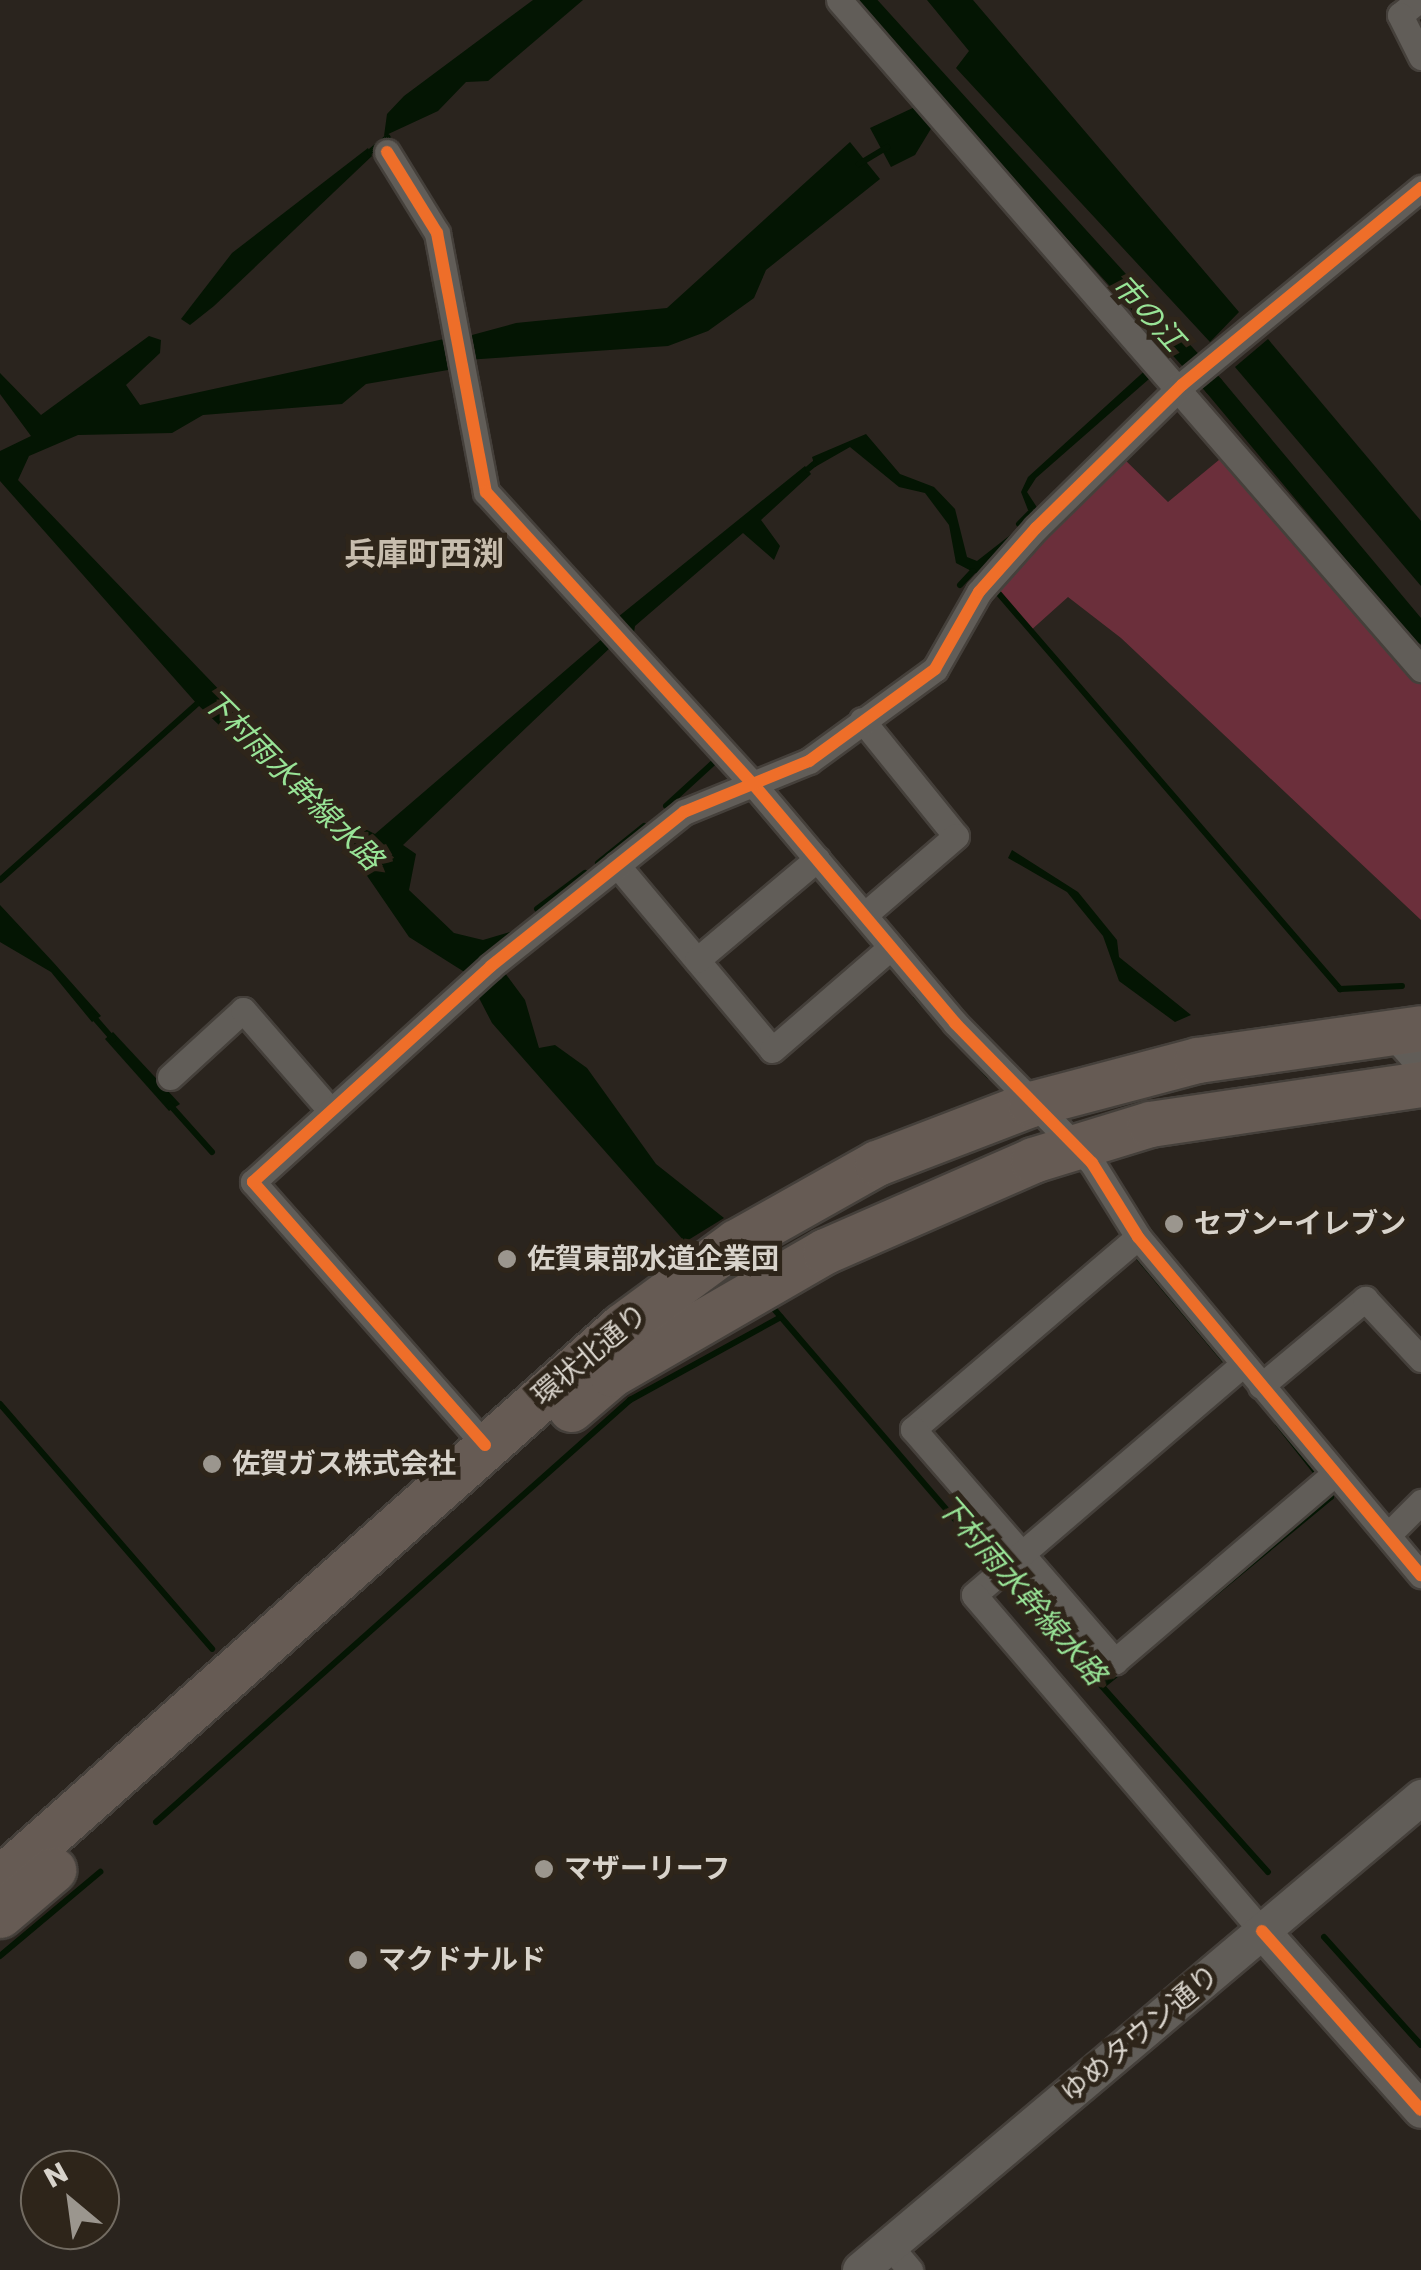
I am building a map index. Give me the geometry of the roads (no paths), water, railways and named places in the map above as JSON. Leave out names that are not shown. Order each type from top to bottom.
[{"type":"highway","name":"環状北通り","points":[[0,1879],[485,1444],[736,1242],[877,1163],[1031,1104],[1197,1060],[1414,1066]]},
{"type":"highway","name":"環状北通り","points":[[0,1914],[612,1374],[825,1251],[1074,1146],[1150,1124],[1414,1066]]},
{"type":"street","points":[[839,0],[1182,385],[1421,669]]},
{"type":"street","points":[[1419,0],[1400,15],[1421,57]]},
{"type":"street","points":[[387,152],[437,233],[455,351],[486,492],[754,785],[810,864],[864,915],[885,953],[1074,1146],[1132,1242],[1236,1370],[1261,1386],[1327,1481],[1388,1535],[1421,1575]]},
{"type":"street","points":[[485,1444],[253,1182],[470,984],[684,812],[809,761],[935,669],[1005,560],[1182,385],[1421,188]]},
{"type":"street","points":[[862,720],[956,836],[864,915]]},
{"type":"street","points":[[617,864],[772,1050],[885,953]]},
{"type":"street","points":[[697,960],[810,864]]},
{"type":"street","points":[[170,1077],[243,1010],[330,1110]]},
{"type":"street","points":[[1132,1242],[914,1429],[1016,1556],[1115,1661],[1327,1481]]},
{"type":"street","points":[[1261,1386],[1365,1299],[1421,1358]]},
{"type":"street","points":[[1236,1370],[974,1595],[1421,2110]]},
{"type":"street","points":[[1388,1535],[1421,1502]]},
{"type":"street","name":"ゆめタウン通り","points":[[860,2270],[899,2258],[1262,1931],[1421,1797]]},
{"type":"water","points":[[533,0],[583,0],[488,81],[466,82],[438,111],[384,136],[387,114],[404,96]]},
{"type":"water","points":[[927,0],[973,0],[1239,312],[1210,342],[956,68],[969,51]]},
{"type":"water","points":[[917,106],[932,127],[915,155],[891,167],[870,128]]},
{"type":"water","points":[[850,142],[880,179],[766,270],[754,298],[708,331],[668,346],[466,360],[461,338],[516,323],[667,308]]},
{"type":"water","points":[[368,148],[372,156],[214,306],[190,325],[181,319],[232,253]]},
{"type":"water","points":[[149,336],[161,340],[160,353],[126,385],[140,405],[444,339],[448,370],[366,384],[342,404],[203,415],[172,433],[78,435],[29,456],[18,480],[341,817],[375,834],[603,638],[613,645],[403,845],[416,854],[409,890],[454,933],[483,940],[513,931],[478,963],[502,969],[525,1000],[539,1048],[555,1045],[587,1068],[656,1164],[724,1218],[685,1242],[492,1023],[466,973],[409,937],[348,848],[197,704],[0,481],[0,451],[31,436],[0,394],[0,373],[41,415]]},
{"type":"water","points":[[1268,339],[1421,521],[1421,586],[1235,367]]},
{"type":"water","points":[[1150,366],[1157,372],[1036,478],[1027,492],[1038,509],[1028,510],[1021,492],[1028,477]]},
{"type":"water","points":[[866,434],[900,474],[934,487],[955,509],[967,557],[977,561],[1022,526],[979,575],[956,563],[949,525],[925,493],[899,487],[850,447],[815,467],[812,457]]},
{"type":"water","points":[[805,466],[811,474],[761,520],[780,546],[774,560],[743,533],[635,626],[633,639],[613,621]]},
{"type":"water","points":[[1012,850],[1078,892],[1117,940],[1119,957],[1191,1015],[1175,1022],[1119,981],[1103,936],[1067,892],[1008,858]]},
{"type":"water","points":[[0,905],[101,1016],[92,1022],[51,972],[0,942]]},
{"type":"water","points":[[113,1032],[180,1104],[169,1111],[105,1039]]},
{"type":"waterway","name":"市の江","points":[[864,0],[1214,386],[1421,634]]},
{"type":"waterway","points":[[370,152],[388,137]]},
{"type":"waterway","points":[[859,164],[887,147]]},
{"type":"waterway","points":[[808,469],[814,464]]},
{"type":"waterway","points":[[1019,524],[1031,512]]},
{"type":"waterway","points":[[960,585],[973,571]]},
{"type":"waterway","points":[[994,588],[1340,989],[1402,986]]},
{"type":"waterway","points":[[0,880],[197,704]]},
{"type":"waterway","points":[[666,806],[713,763]]},
{"type":"waterway","points":[[598,863],[644,826]]},
{"type":"waterway","points":[[537,909],[585,873]]},
{"type":"waterway","points":[[916,996],[989,1076]]},
{"type":"waterway","points":[[92,1015],[113,1039]]},
{"type":"waterway","points":[[170,1105],[212,1152]]},
{"type":"waterway","points":[[1134,1252],[1232,1369]]},
{"type":"waterway","name":"下村雨水幹線水路","points":[[774,1309],[998,1569]]},
{"type":"waterway","points":[[156,1822],[630,1400],[781,1317]]},
{"type":"waterway","points":[[0,1404],[212,1649]]},
{"type":"waterway","points":[[1278,1424],[1320,1477]]},
{"type":"waterway","points":[[1179,1623],[1331,1497],[1326,1488]]},
{"type":"waterway","name":"下村雨水幹線水路","points":[[1006,1579],[1268,1872]]},
{"type":"waterway","points":[[1102,1686],[1123,1669]]},
{"type":"waterway","points":[[0,1956],[100,1872]]},
{"type":"waterway","name":"下村雨水幹線水路","points":[[1324,1937],[1421,2045]]},
{"type":"place","name":"セブン-イレブン","points":[[1174,1224]]},
{"type":"place","name":"佐賀東部水道企業団","points":[[507,1259]]},
{"type":"place","name":"佐賀ガス株式会社","points":[[212,1464]]},
{"type":"place","name":"マザーリーフ","points":[[544,1869]]},
{"type":"place","name":"マクドナルド","points":[[358,1960]]},
{"type":"district","name":"兵庫町西渕","points":[[424,554]]}]
